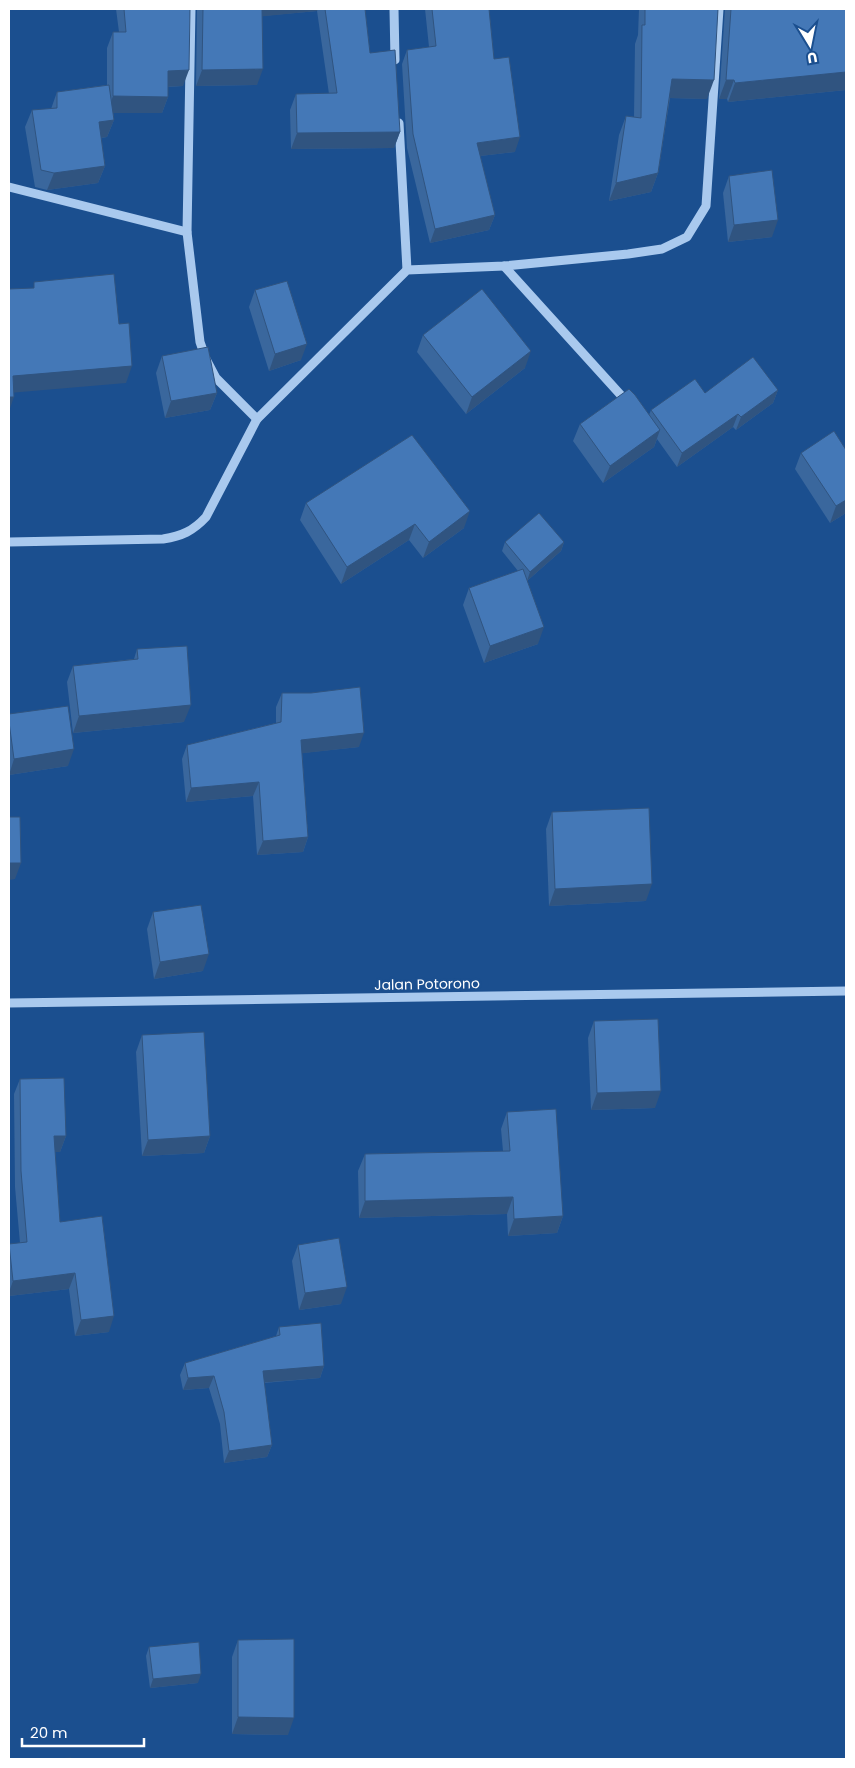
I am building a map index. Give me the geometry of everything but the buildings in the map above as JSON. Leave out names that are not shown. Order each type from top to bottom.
[{"type":"street","points":[[191,9],[187,232],[200,342],[206,360],[216,378],[257,419]]},
{"type":"street","points":[[394,9],[396,70]]},
{"type":"street","points":[[9,542],[163,539],[181,536],[196,528],[206,517],[257,419],[407,270],[504,266],[662,249],[687,237],[706,206],[719,9]]},
{"type":"street","points":[[398,110],[407,270]]},
{"type":"street","points":[[9,187],[187,232]]},
{"type":"street","points":[[504,266],[631,406]]},
{"type":"street","name":"Jalan Potorono","points":[[9,1003],[846,992]]}]
